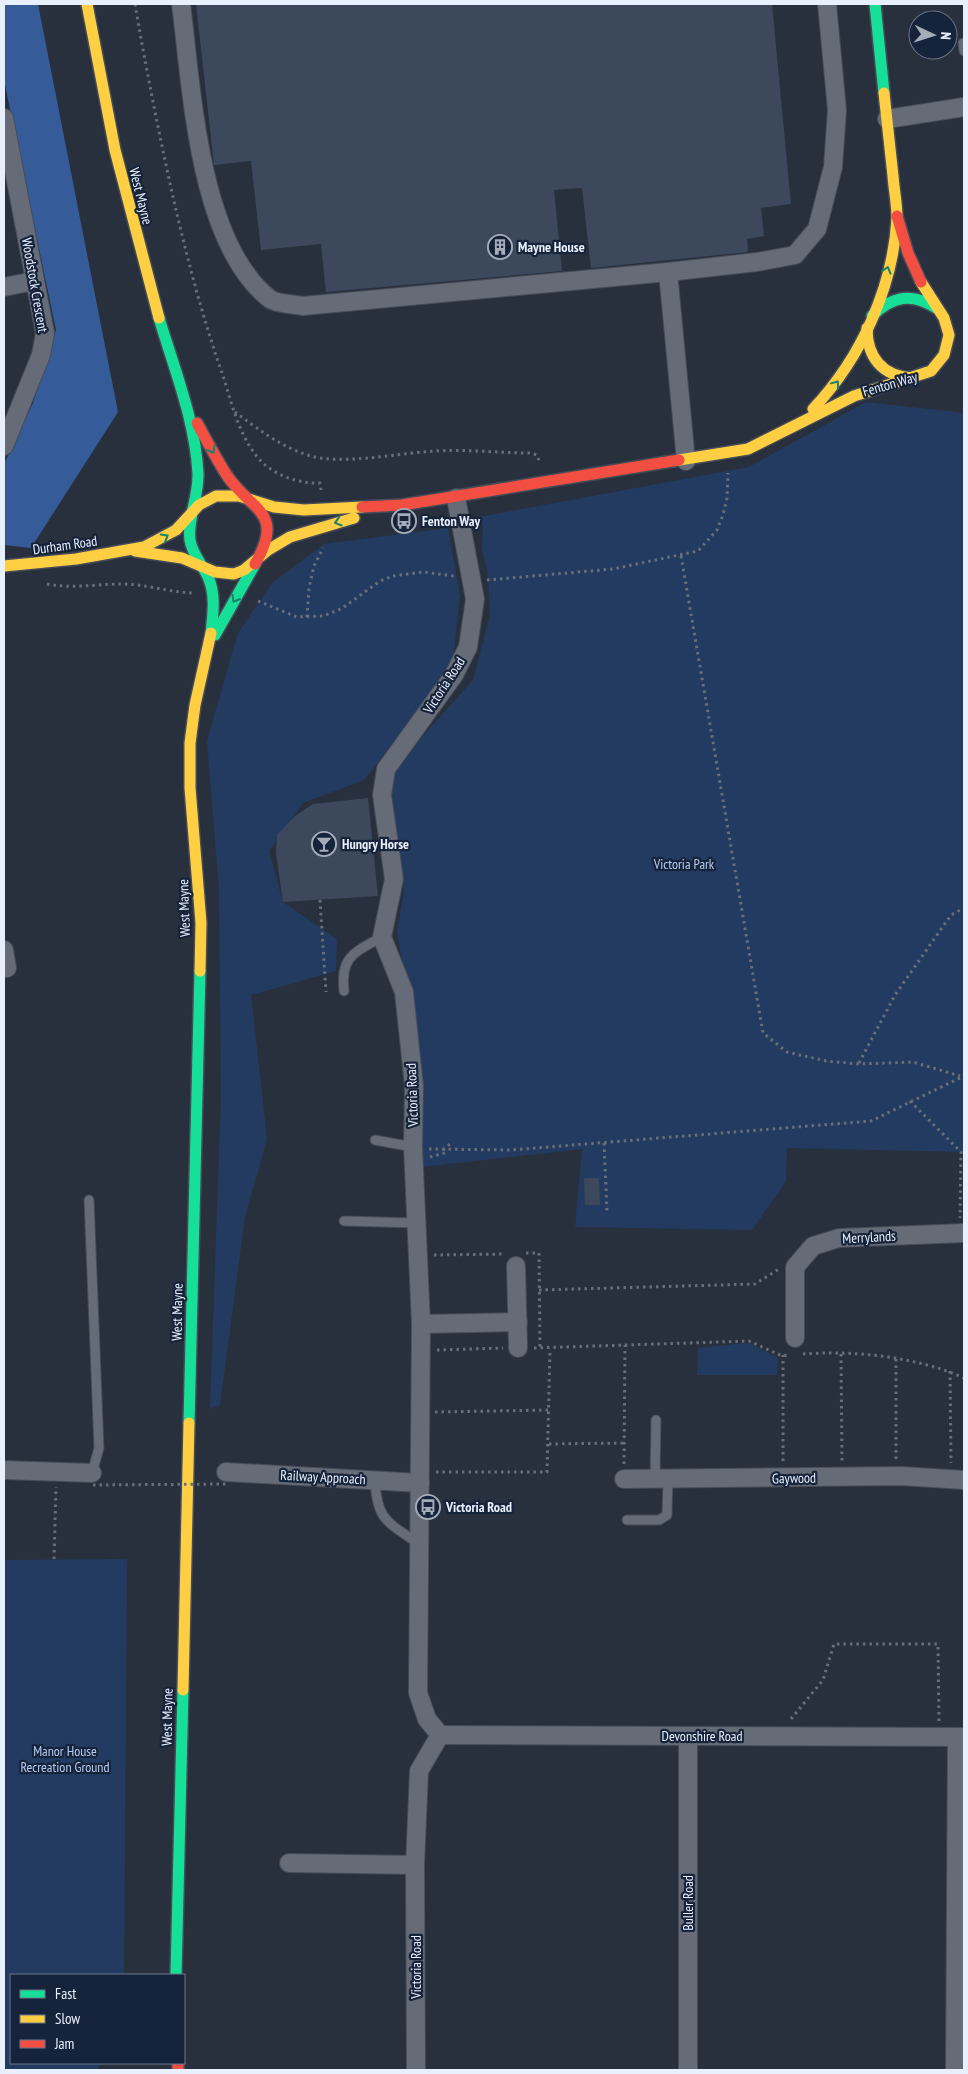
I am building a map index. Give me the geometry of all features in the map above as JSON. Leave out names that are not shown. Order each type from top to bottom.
[{"type":"main road","name":"West Mayne","points":[[87,4],[101,84],[133,224],[162,329],[182,391],[198,468],[194,512],[189,532],[190,543],[197,559],[204,566],[209,576],[213,594],[208,651],[192,712],[189,758],[190,801],[201,923],[176,1974]]},
{"type":"main road","name":"Fenton Way","points":[[802,420],[828,394],[846,370],[872,316],[896,239],[897,216],[875,4]]},
{"type":"main road","name":"Fenton Way","points":[[252,501],[274,507],[304,510],[402,505],[724,455],[748,450],[774,438],[802,420],[864,391],[917,377],[936,367],[948,346],[948,332],[945,319],[936,308],[916,273],[897,216]]},
{"type":"main road","points":[[872,316],[892,299],[902,296],[917,297],[936,308]]},
{"type":"main road","points":[[867,328],[866,340],[870,354],[882,369],[894,376],[917,377]]},
{"type":"main road","name":"West Mayne","points":[[182,391],[218,461],[229,478],[264,513],[267,524],[268,536],[259,557],[224,618],[208,651]]},
{"type":"main road","points":[[194,512],[206,499],[216,496],[239,496],[252,501]]},
{"type":"main road","name":"Fenton Way","points":[[259,557],[290,538],[402,505]]},
{"type":"main road","name":"Durham Road","points":[[4,566],[34,564],[130,551],[160,540],[176,530],[194,512]]},
{"type":"main road","name":"Durham Road","points":[[130,551],[165,554],[204,566]]},
{"type":"main road","points":[[204,566],[215,572],[234,574],[244,570],[259,557]]},
{"type":"street","points":[[182,4],[201,160],[215,210],[230,246],[250,278],[272,300],[303,306],[668,272],[757,262],[795,255],[817,229],[833,167],[837,110],[827,4]]},
{"type":"street","points":[[887,118],[964,107]]},
{"type":"street","name":"Woodstock Crescent","points":[[4,118],[45,333],[41,355],[4,446]]},
{"type":"street","points":[[668,272],[686,461]]},
{"type":"street","points":[[4,287],[34,281]]},
{"type":"street","name":"Victoria Road","points":[[416,2070],[416,1864],[419,1771],[440,1735],[427,1719],[418,1693],[421,1324],[416,1223],[414,1086],[404,992],[382,937],[394,879],[382,795],[386,769],[454,675],[468,646],[475,599],[456,498]]},
{"type":"street","points":[[4,947],[7,968]]},
{"type":"street","name":"Merrylands","points":[[795,1267],[813,1246],[839,1238],[962,1234]]},
{"type":"street","points":[[516,1258],[518,1348]]},
{"type":"street","points":[[795,1267],[796,1349]]},
{"type":"street","points":[[421,1324],[518,1322]]},
{"type":"street","points":[[4,1470],[57,1472],[92,1479]]},
{"type":"street","name":"Gaywood","points":[[624,1479],[896,1476],[958,1479]]},
{"type":"street","name":"Railway Approach","points":[[226,1478],[375,1481],[420,1478]]},
{"type":"street","name":"Devonshire Road","points":[[440,1735],[961,1737]]},
{"type":"street","name":"Buller Road","points":[[688,1737],[688,2070]]},
{"type":"street","points":[[955,2070],[961,1737]]},
{"type":"street","points":[[289,1863],[416,1864]]},
{"type":"lane","points":[[344,991],[342,975],[352,953],[382,937]]},
{"type":"lane","points":[[375,1140],[414,1154]]},
{"type":"lane","points":[[89,1200],[99,1448],[92,1479]]},
{"type":"lane","points":[[344,1222],[416,1223]]},
{"type":"lane","points":[[627,1520],[659,1520],[667,1515],[656,1420]]},
{"type":"lane","points":[[375,1481],[378,1507],[388,1522],[419,1544]]},
{"type":"path","points":[[135,4],[174,206],[211,343],[235,412],[246,440],[259,459],[272,469],[293,480],[310,484],[320,483]]},
{"type":"path","points":[[235,412],[281,444],[328,459],[438,451],[531,452],[539,458],[541,484]]},
{"type":"path","points":[[250,599],[297,617],[324,616],[341,609],[380,581],[393,576],[423,572],[492,581],[545,577],[613,569],[698,551],[717,530],[727,498],[728,478],[724,455]]},
{"type":"path","points":[[306,617],[309,588],[314,566],[324,544]]},
{"type":"path","points":[[681,556],[763,1033],[787,1052],[826,1061],[859,1064],[913,1062],[962,1076]]},
{"type":"path","points":[[34,564],[38,580],[54,585],[123,584],[169,592],[199,593]]},
{"type":"path","points":[[320,900],[326,992]]},
{"type":"path","points":[[859,1064],[895,995],[951,915],[964,908]]},
{"type":"path","points":[[414,1154],[443,1150],[511,1150],[604,1144],[870,1121],[962,1076]]},
{"type":"path","points":[[910,1101],[961,1152],[962,1234]]},
{"type":"path","points":[[443,1150],[452,1143]]},
{"type":"path","points":[[604,1144],[607,1212]]},
{"type":"path","points":[[414,1154],[420,1161],[451,1151]]},
{"type":"path","points":[[418,1255],[516,1258],[539,1253],[540,1348]]},
{"type":"path","points":[[539,1290],[755,1284],[787,1264],[795,1267]]},
{"type":"path","points":[[421,1350],[550,1349],[749,1340],[782,1356]]},
{"type":"path","points":[[624,1479],[625,1345]]},
{"type":"path","points":[[420,1478],[547,1472],[550,1349]]},
{"type":"path","points":[[782,1356],[796,1349]]},
{"type":"path","points":[[782,1356],[796,1349],[841,1354],[879,1355],[950,1371],[964,1378]]},
{"type":"path","points":[[841,1354],[842,1477]]},
{"type":"path","points":[[782,1356],[783,1478]]},
{"type":"path","points":[[896,1359],[896,1476]]},
{"type":"path","points":[[950,1371],[958,1479]]},
{"type":"path","points":[[420,1412],[549,1410]]},
{"type":"path","points":[[549,1444],[624,1443]]},
{"type":"path","points":[[54,1559],[57,1472]]},
{"type":"path","points":[[92,1479],[226,1478]]},
{"type":"path","points":[[776,1737],[823,1680],[834,1644],[938,1644],[939,1737]]},
{"type":"green space","name":"Victoria Park","points":[[866,402],[964,413],[964,1152],[787,1148],[786,1181],[752,1230],[575,1227],[582,1149],[422,1167],[405,977],[397,932],[404,890],[391,786],[396,766],[473,680],[490,616],[488,574],[482,549],[483,527],[479,517],[749,467]]},
{"type":"green space","points":[[448,528],[460,595],[452,669],[364,780],[303,803],[269,851],[283,902],[337,939],[336,971],[251,995],[267,1139],[245,1217],[220,1405],[210,1409],[221,1096],[219,890],[207,741],[238,633],[272,583],[324,544]]},
{"type":"green space","points":[[748,1343],[778,1358],[777,1375],[697,1375],[698,1348]]},
{"type":"green space","name":"Manor House Recreation Ground","points":[[127,1559],[124,1974],[10,1974],[10,2064],[101,2064],[97,2070],[4,2070],[4,1560]]},
{"type":"shaded area","points":[[4,4],[38,4],[118,412],[31,548],[4,545],[4,464],[33,403],[56,330],[4,80]]},
{"type":"building","points":[[196,4],[772,4],[791,204],[761,208],[764,236],[747,239],[748,252],[591,268],[582,188],[554,190],[562,271],[326,292],[321,244],[261,250],[251,161],[214,165]]},
{"type":"building","name":"Hungry Horse","points":[[368,798],[378,896],[283,902],[276,853],[277,835],[295,816],[313,804]]},
{"type":"building","points":[[584,1178],[599,1178],[600,1205],[585,1205]]},
{"type":"traffic: fast","points":[[875,4],[884,93]]},
{"type":"traffic: fast","points":[[872,316],[887,304],[903,298],[919,300],[936,308]]},
{"type":"traffic: fast","points":[[159,318],[193,433],[198,482],[190,524],[190,540],[195,554],[211,584],[213,605],[211,633]]},
{"type":"traffic: fast","points":[[215,635],[255,564]]},
{"type":"traffic: fast","points":[[189,1423],[200,971]]},
{"type":"traffic: fast","points":[[176,1974],[183,1690]]},
{"type":"traffic: slow","points":[[87,4],[115,150],[159,318]]},
{"type":"traffic: slow","points":[[813,409],[830,389],[860,345],[872,321],[889,270],[897,213],[884,93]]},
{"type":"traffic: slow","points":[[679,460],[748,449],[854,396],[931,371],[944,355],[949,335],[944,318],[921,282]]},
{"type":"traffic: slow","points":[[867,328],[870,348],[878,363],[892,373],[912,378]]},
{"type":"traffic: slow","points":[[4,566],[76,559],[144,547],[176,530],[199,505],[216,496],[239,496],[274,507],[304,510],[362,507]]},
{"type":"traffic: slow","points":[[135,551],[182,558],[215,572],[234,574],[244,570],[268,550],[290,537],[354,518]]},
{"type":"traffic: slow","points":[[200,971],[201,923],[190,788],[190,743],[195,705],[211,633]]},
{"type":"traffic: slow","points":[[183,1690],[189,1423]]},
{"type":"traffic: jam","points":[[897,216],[908,253],[921,282]]},
{"type":"traffic: jam","points":[[197,423],[228,477],[262,514],[266,523],[267,533],[255,564]]},
{"type":"traffic: jam","points":[[362,507],[402,505],[679,460]]},
{"type":"traffic: jam","points":[[178,2064],[178,2070]]},
{"type":"place","name":"Mayne House","points":[[500,247]]},
{"type":"place","name":"Fenton Way","points":[[404,521]]},
{"type":"place","name":"Hungry Horse","points":[[324,844]]},
{"type":"place","name":"Victoria Road","points":[[428,1507]]}]
